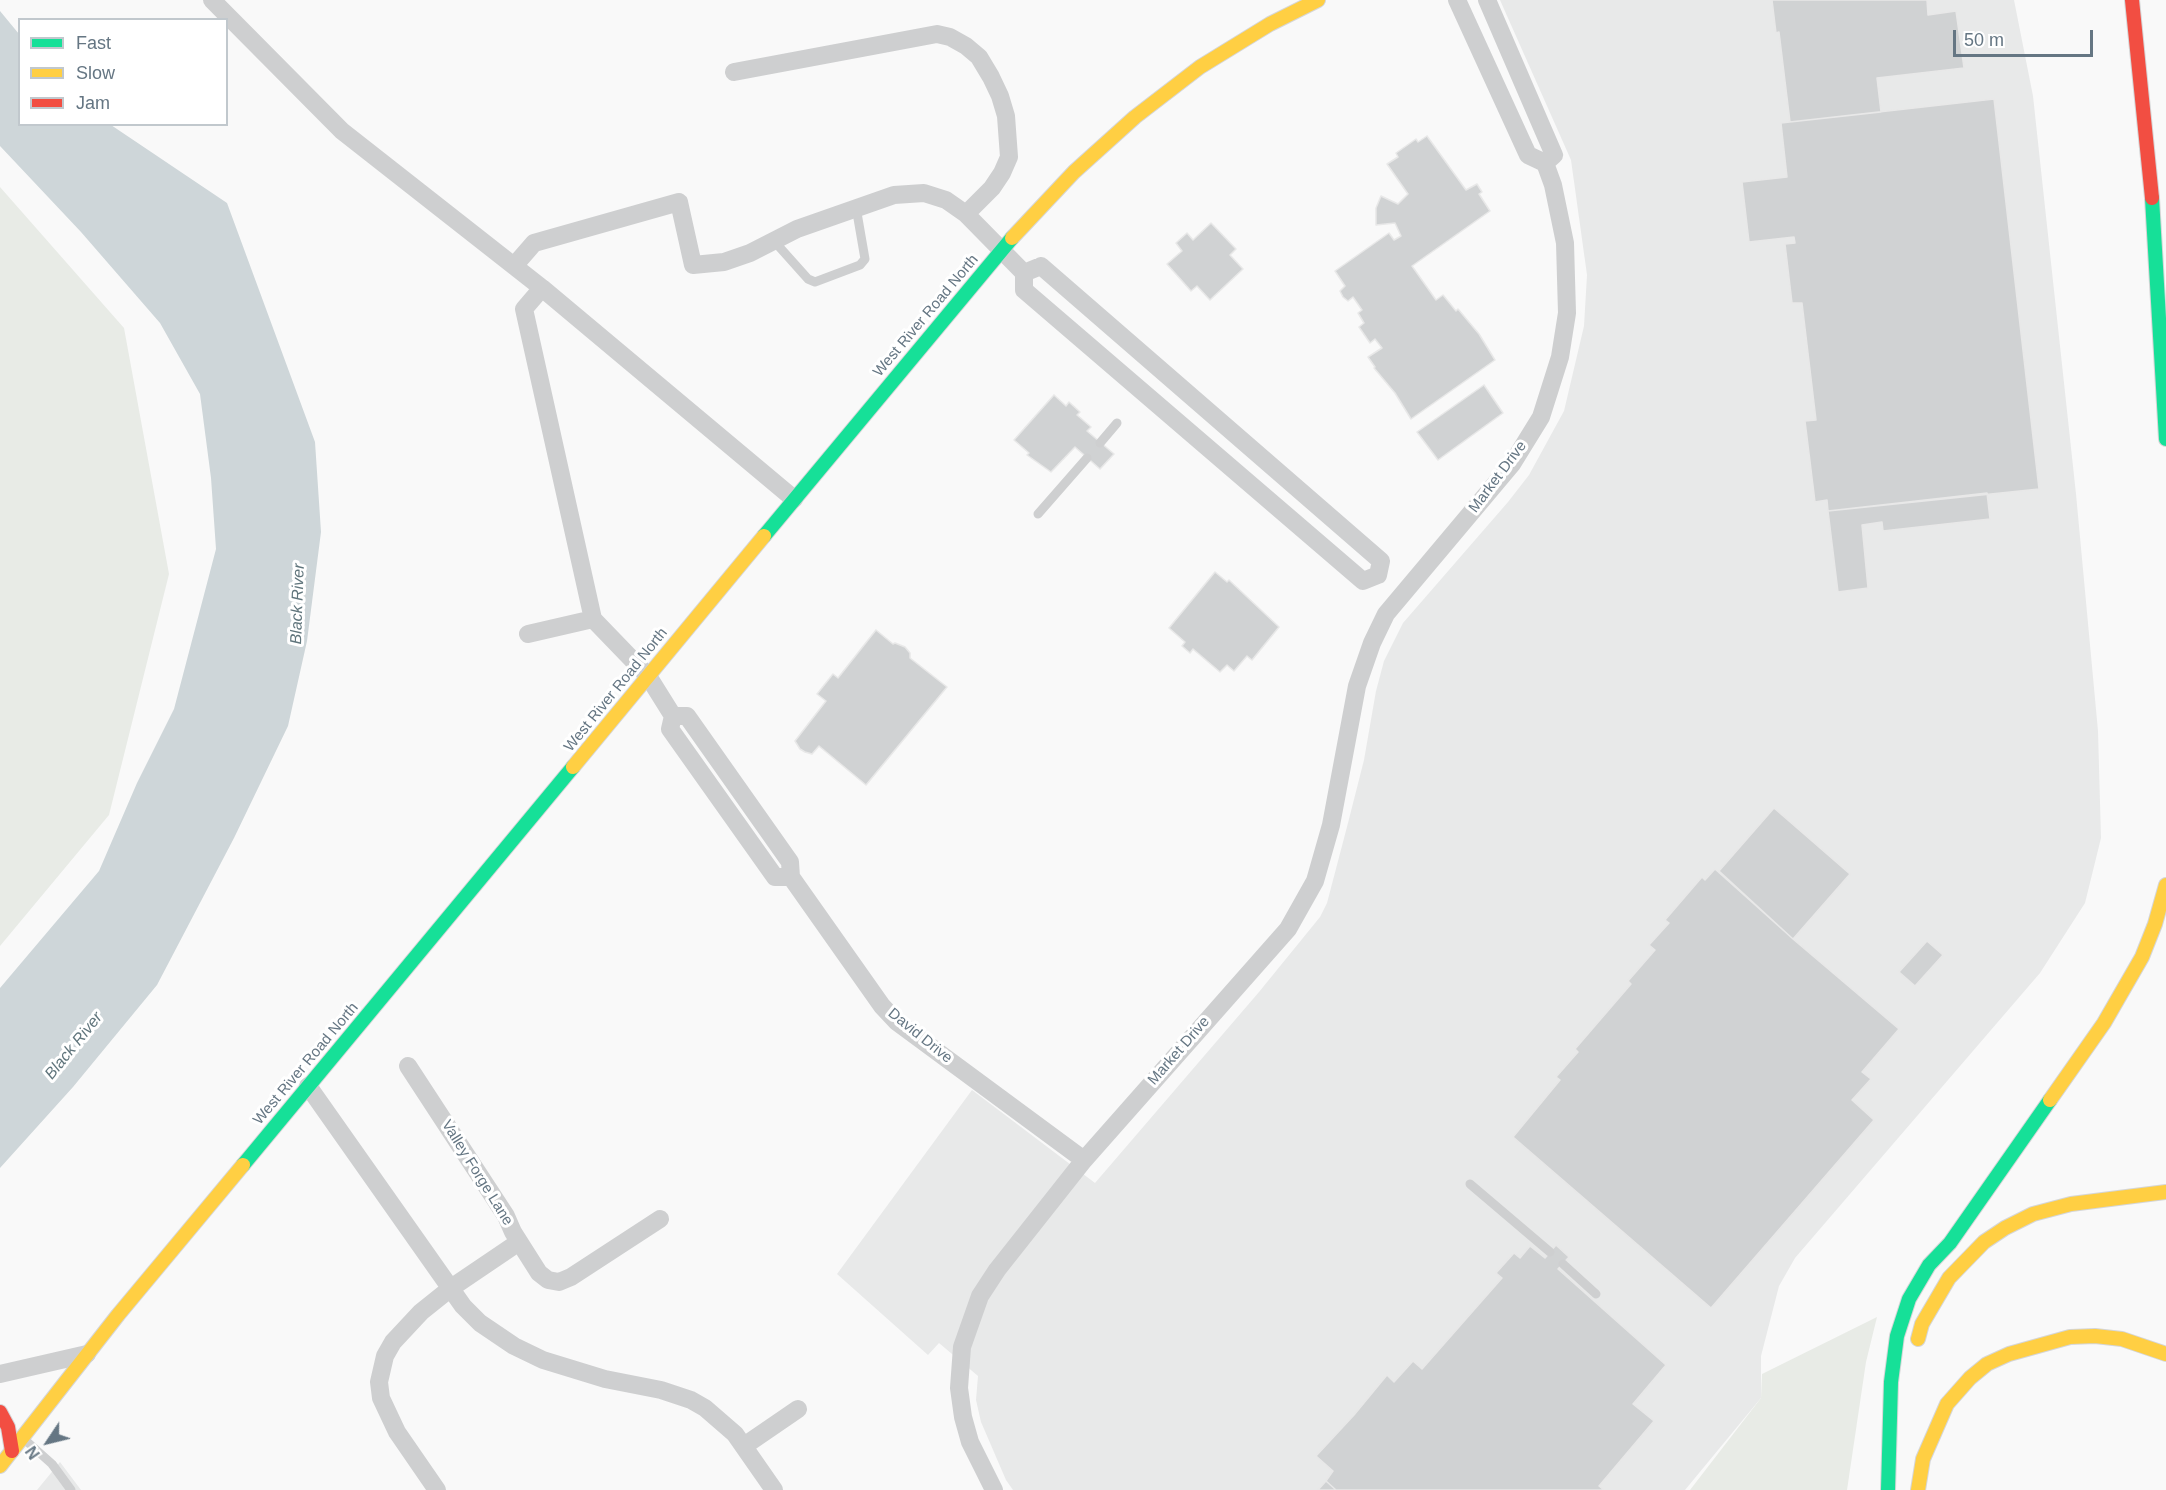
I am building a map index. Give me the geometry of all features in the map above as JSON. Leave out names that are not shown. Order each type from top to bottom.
[{"type":"main road","name":"West River Road North","points":[[0,1466],[118,1315],[1002,251],[1074,172],[1135,117],[1200,68],[1270,24],[1318,0]]},
{"type":"main road","points":[[2132,0],[2143,89],[2152,198],[2166,439]]},
{"type":"main road","points":[[2143,0],[2150,40]]},
{"type":"main road","points":[[1888,1490],[1890,1382],[1897,1336],[1909,1299],[1929,1265],[1950,1243],[2104,1023],[2142,957],[2155,924],[2166,885]]},
{"type":"main road","points":[[1915,1349],[1922,1324],[1949,1278],[1984,1242],[2005,1228],[2033,1214],[2072,1204],[2166,1192]]},
{"type":"main road","points":[[1950,1243],[1984,1218]]},
{"type":"main road","points":[[1918,1490],[1923,1459],[1947,1404],[1970,1378],[1987,1364],[2009,1354],[2070,1337],[2096,1336],[2122,1339],[2166,1354]]},
{"type":"main road","points":[[0,1412],[8,1427],[12,1450]]},
{"type":"street","points":[[212,0],[342,131],[542,288],[794,499]]},
{"type":"street","points":[[1457,0],[1528,155],[1545,163]]},
{"type":"street","name":"Market Drive","points":[[994,1490],[970,1442],[963,1417],[959,1388],[962,1347],[980,1296],[997,1270],[1084,1160],[1290,925],[1315,881],[1328,836],[1357,686],[1372,643],[1386,614],[1512,464],[1541,417],[1547,401],[1560,357],[1567,312],[1565,243],[1557,200],[1545,163],[1554,155],[1487,0]]},
{"type":"street","points":[[734,72],[937,34],[950,37],[966,46],[979,57],[1000,96],[1007,124],[1009,157],[992,188],[966,214]]},
{"type":"street","points":[[514,266],[534,243],[679,202],[693,265],[724,262],[797,230],[894,195],[924,194],[946,200],[966,214],[1024,273],[1024,290],[1363,581],[1378,575]]},
{"type":"street","points":[[1024,273],[1041,266],[1381,561],[1378,575]]},
{"type":"street","points":[[528,634],[593,619],[524,309],[542,288]]},
{"type":"street","points":[[1378,575],[1401,596]]},
{"type":"street","name":"David Drive","points":[[593,619],[648,676],[673,716],[687,716],[790,862],[791,877],[882,1006],[897,1022],[1084,1160]]},
{"type":"street","name":"Valley Forge Lane","points":[[408,1066],[506,1216],[519,1242],[451,1288],[421,1312],[393,1342],[385,1356],[379,1382],[381,1398],[397,1432],[437,1490]]},
{"type":"street","points":[[308,1086],[463,1306],[480,1323],[514,1346],[543,1360],[605,1379],[676,1393],[705,1408],[735,1434],[774,1490]]},
{"type":"street","points":[[519,1242],[539,1273],[548,1280],[558,1282],[571,1277],[660,1219]]},
{"type":"street","points":[[0,1374],[87,1354]]},
{"type":"street","points":[[744,1446],[798,1409]]},
{"type":"lane","points":[[774,241],[808,279],[815,282],[860,265],[865,259],[856,207]]},
{"type":"lane","points":[[1100,443],[1117,423]]},
{"type":"lane","points":[[1038,514],[1088,458]]},
{"type":"lane","points":[[1470,1184],[1550,1252]]},
{"type":"lane","points":[[1563,1264],[1596,1294]]},
{"type":"lane","points":[[23,1438],[52,1464],[71,1490]]},
{"type":"shaded area","points":[[1500,0],[2014,0],[2033,96],[2076,494],[2098,731],[2101,838],[2085,903],[2040,973],[1795,1258],[1779,1286],[1761,1356],[1761,1398],[1685,1490],[1013,1490],[1006,1480],[981,1422],[976,1400],[978,1376],[939,1343],[928,1355],[837,1274],[972,1090],[1095,1183],[1259,992],[1320,917],[1327,903],[1364,760],[1376,691],[1384,661],[1403,623],[1529,475],[1564,411],[1584,326],[1587,275],[1571,160]]},
{"type":"shaded area","points":[[0,187],[124,328],[169,574],[109,815],[0,946]]},
{"type":"shaded area","points":[[1877,1317],[1866,1362],[1847,1490],[1690,1490],[1761,1398],[1762,1374]]},
{"type":"shaded area","points":[[60,1462],[81,1490],[37,1490]]},
{"type":"water","name":"Black River","points":[[0,11],[18,33],[18,126],[112,126],[227,203],[315,442],[321,532],[307,641],[288,726],[234,838],[157,985],[73,1087],[0,1168],[0,988],[99,871],[137,783],[174,709],[216,549],[211,478],[200,394],[160,323],[81,232],[0,146]]},
{"type":"building","points":[[1772,0],[1927,0],[1928,15],[1956,11],[1964,68],[1877,78],[1881,112],[1790,122],[1779,32],[1776,33]]},
{"type":"building","points":[[1994,99],[2039,489],[1828,511],[1827,500],[1815,502],[1805,421],[1816,420],[1802,303],[1792,303],[1785,244],[1795,243],[1794,237],[1749,242],[1742,182],[1787,177],[1781,123]]},
{"type":"building","points":[[1427,136],[1466,190],[1477,184],[1482,192],[1479,194],[1490,211],[1412,266],[1436,300],[1443,295],[1456,311],[1458,309],[1479,334],[1495,360],[1411,419],[1368,357],[1382,348],[1375,339],[1370,343],[1359,327],[1364,323],[1358,313],[1362,310],[1353,297],[1348,301],[1343,297],[1340,291],[1345,286],[1335,271],[1389,233],[1394,240],[1401,236],[1395,223],[1376,225],[1376,208],[1381,196],[1398,204],[1408,194],[1387,164],[1398,157],[1396,153],[1416,139],[1418,142]]},
{"type":"building","points":[[1211,223],[1236,249],[1230,255],[1243,269],[1210,300],[1197,286],[1191,291],[1167,264],[1182,251],[1176,243],[1187,233],[1193,240]]},
{"type":"building","points":[[1484,385],[1503,413],[1438,460],[1417,432]]},
{"type":"building","points":[[1054,395],[1066,406],[1069,402],[1080,412],[1077,415],[1091,427],[1087,431],[1114,454],[1100,469],[1075,447],[1051,472],[1027,455],[1029,453],[1014,440]]},
{"type":"building","points":[[1987,493],[1990,519],[1883,531],[1882,522],[1862,525],[1868,588],[1838,592],[1828,511]]},
{"type":"building","points":[[1215,572],[1227,582],[1229,580],[1279,627],[1252,660],[1247,656],[1234,671],[1227,665],[1220,672],[1193,649],[1190,653],[1182,646],[1185,642],[1169,628]]},
{"type":"building","points":[[876,630],[893,644],[905,647],[910,653],[910,658],[947,687],[866,785],[819,746],[812,754],[800,749],[795,741],[826,701],[817,694],[833,674],[838,678]]},
{"type":"building","points":[[1774,808],[1850,874],[1793,939],[1719,871]]},
{"type":"building","points":[[1715,869],[1899,1029],[1862,1072],[1871,1079],[1852,1100],[1874,1120],[1711,1308],[1513,1137],[1560,1080],[1556,1077],[1578,1052],[1575,1049],[1631,984],[1628,981],[1655,950],[1649,945],[1669,923],[1665,920],[1702,877],[1705,880]]},
{"type":"building","points":[[1927,941],[1943,955],[1915,986],[1899,972]]},
{"type":"building","points":[[1556,1245],[1569,1257],[1558,1269],[1666,1365],[1633,1404],[1654,1421],[1599,1486],[1604,1490],[1336,1490],[1326,1481],[1333,1471],[1316,1456],[1387,1375],[1394,1382],[1413,1361],[1422,1369],[1502,1278],[1496,1273],[1514,1253],[1520,1258],[1530,1246],[1545,1258]]},
{"type":"building","points":[[1326,1481],[1336,1490],[1318,1490]]},
{"type":"traffic: fast","points":[[2152,198],[2166,439]]},
{"type":"traffic: fast","points":[[764,536],[1012,238]]},
{"type":"traffic: fast","points":[[243,1165],[573,767]]},
{"type":"traffic: fast","points":[[1888,1490],[1891,1382],[1897,1336],[1909,1299],[1929,1265],[1950,1243],[2050,1100]]},
{"type":"traffic: slow","points":[[1012,238],[1074,172],[1135,117],[1200,67],[1270,24],[1318,0]]},
{"type":"traffic: slow","points":[[573,767],[764,536]]},
{"type":"traffic: slow","points":[[2050,1100],[2104,1023],[2142,957],[2155,924],[2166,885]]},
{"type":"traffic: slow","points":[[0,1466],[118,1315],[243,1165]]},
{"type":"traffic: slow","points":[[1918,1339],[1922,1324],[1949,1278],[1984,1242],[2005,1228],[2033,1214],[2071,1204],[2166,1192]]},
{"type":"traffic: slow","points":[[1918,1490],[1923,1459],[1947,1404],[1970,1378],[1987,1364],[2009,1354],[2070,1337],[2095,1336],[2122,1339],[2166,1354]]},
{"type":"traffic: jam","points":[[2132,0],[2152,198]]},
{"type":"traffic: jam","points":[[0,1412],[8,1427],[12,1451]]}]
